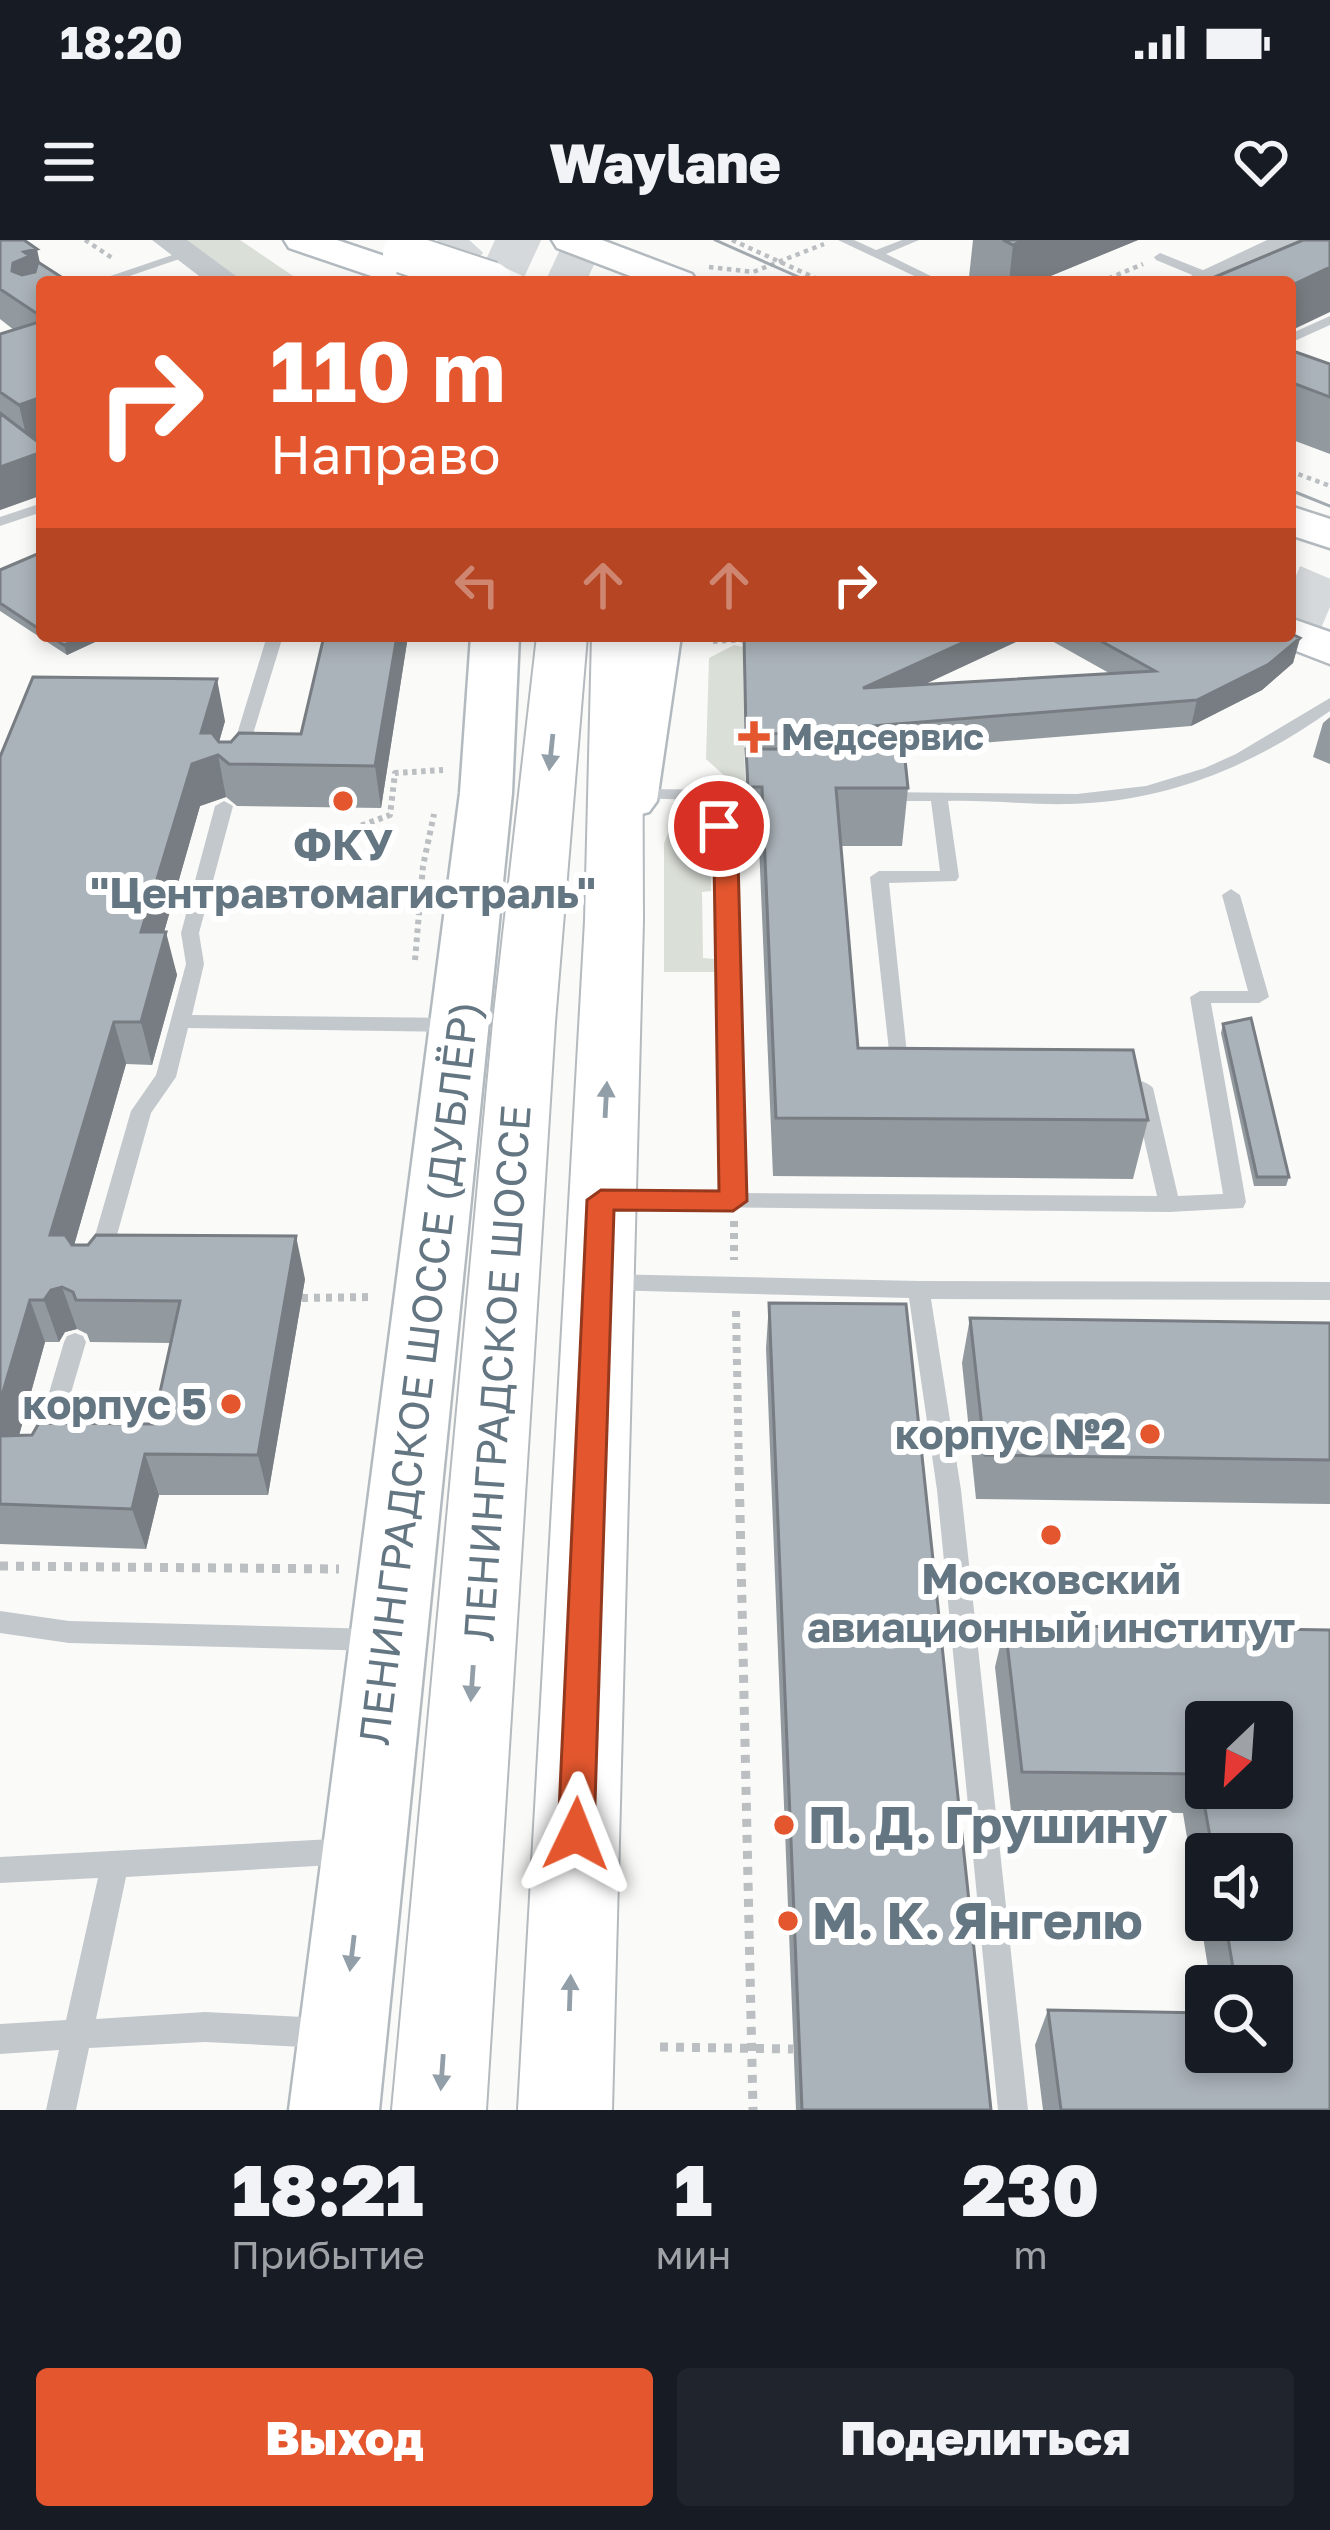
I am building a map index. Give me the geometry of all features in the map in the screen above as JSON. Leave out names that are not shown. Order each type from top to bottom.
[{"type":"main road","points":[[275,240],[326,276]]},
{"type":"main road","points":[[302,240],[460,276]]},
{"type":"main road","points":[[364,240],[414,267]]},
{"type":"main road","points":[[570,240],[693,274]]},
{"type":"main road","points":[[1296,522],[1330,536]]},
{"type":"main road","points":[[1296,600],[1330,614]]},
{"type":"main road","points":[[1296,635],[1330,650]]},
{"type":"main road","name":"ЛЕНИНГРАДСКОЕ ШОССЕ (ДУБЛЁР)","points":[[334,2110],[388,1640],[492,1023],[465,782],[494,642]]},
{"type":"main road","name":"ЛЕНИНГРАДСКОЕ ШОССЕ","points":[[439,2110],[492,1023],[561,642]]},
{"type":"main road","points":[[565,2110],[614,921],[616,642]]},
{"type":"main road","points":[[614,921],[632,794],[679,646]]},
{"type":"street","points":[[1205,276],[1289,240]]},
{"type":"street","points":[[177,247],[219,276]]},
{"type":"lane","points":[[844,240],[924,276]]},
{"type":"lane","points":[[876,254],[913,240]]},
{"type":"lane","points":[[112,276],[177,247]]},
{"type":"lane","points":[[1160,257],[1193,276]]},
{"type":"lane","points":[[1296,336],[1330,320]]},
{"type":"lane","points":[[0,522],[36,509]]},
{"type":"lane","points":[[233,775],[272,642]]},
{"type":"lane","points":[[853,795],[1079,800],[1153,790],[1247,760],[1330,703]]},
{"type":"lane","points":[[632,794],[788,795]]},
{"type":"lane","points":[[712,794],[726,859],[733,1201]]},
{"type":"lane","points":[[923,1087],[901,1087],[879,877],[950,877],[939,796]]},
{"type":"lane","points":[[94,1277],[141,1111],[166,1076],[195,964],[190,933],[224,806]]},
{"type":"lane","points":[[601,1200],[1235,1202],[1200,997],[1259,998],[1231,895]]},
{"type":"lane","points":[[181,1021],[492,1023]]},
{"type":"lane","points":[[1099,1088],[1143,1088],[1169,1204]]},
{"type":"lane","points":[[907,1177],[910,1202]]},
{"type":"lane","points":[[597,1282],[920,1290],[1330,1291]]},
{"type":"lane","points":[[920,1290],[949,1490],[1012,2110]]},
{"type":"lane","points":[[0,1464],[40,1464],[75,1342]]},
{"type":"lane","points":[[0,1622],[68,1632],[388,1640]]},
{"type":"lane","points":[[0,1870],[364,1851]]},
{"type":"lane","points":[[61,2110],[115,1864]]},
{"type":"lane","points":[[0,2039],[205,2026],[343,2033]]},
{"type":"path","points":[[732,240],[811,276]]},
{"type":"path","points":[[693,274],[749,274],[834,240]]},
{"type":"path","points":[[1296,473],[1330,486]]},
{"type":"path","points":[[336,836],[389,815],[395,773],[465,782]]},
{"type":"path","points":[[733,1201],[753,2110]]},
{"type":"path","points":[[302,1298],[374,1297]]},
{"type":"path","points":[[0,1566],[339,1570]]},
{"type":"path","points":[[660,2047],[793,2049]]},
{"type":"shaded area","points":[[181,240],[240,240],[293,276],[233,276]]},
{"type":"shaded area","points":[[734,645],[743,647],[745,782],[728,779],[706,759],[709,658]]},
{"type":"shaded area","points":[[671,827],[710,827],[711,891],[702,892],[703,958],[714,959],[714,972],[664,972],[664,843]]},
{"type":"building","points":[[0,240],[24,240],[37,249],[24,252],[30,256],[13,263],[12,271],[35,272],[38,262],[60,276],[36,276],[36,313],[0,289]]},
{"type":"building","points":[[1303,240],[1330,240],[1330,267],[1296,283],[1296,276],[1217,276]]},
{"type":"building","points":[[36,323],[36,399],[19,405],[0,392],[0,334]]},
{"type":"building","points":[[1296,352],[1330,364],[1330,397],[1296,384]]},
{"type":"building","points":[[0,413],[36,440],[36,454],[0,467]]},
{"type":"building","points":[[36,555],[36,627],[0,603],[0,570]]},
{"type":"building","points":[[323,642],[396,642],[375,766],[229,764],[218,755],[192,764],[141,932],[166,932],[141,1022],[114,1022],[50,1235],[65,1235],[72,1245],[88,1245],[96,1235],[296,1236],[258,1455],[145,1454],[132,1509],[0,1504],[0,1436],[32,1435],[39,1423],[153,1424],[180,1301],[76,1300],[73,1292],[62,1287],[51,1290],[44,1300],[30,1300],[0,1402],[0,757],[33,677],[217,679],[201,733],[212,733],[219,742],[231,742],[239,733],[301,734]]},
{"type":"building","points":[[744,642],[964,642],[863,688],[1155,671],[1103,642],[1295,642],[1269,664],[1197,700],[746,736]]},
{"type":"building","points":[[746,749],[904,750],[908,788],[836,788],[858,1048],[1133,1050],[1148,1120],[776,1118],[762,787],[748,787]]},
{"type":"building","points":[[1251,1018],[1289,1177],[1257,1177],[1223,1024]]},
{"type":"building","points":[[769,1303],[906,1304],[991,2110],[802,2110]]},
{"type":"building","name":"корпус №2","points":[[970,1318],[1330,1323],[1330,1460],[985,1455]]},
{"type":"building","points":[[1005,1625],[1330,1630],[1330,2110],[1061,2110],[1048,2010],[1185,2013],[1185,2073],[1293,2073],[1293,1965],[1232,1965],[1228,1941],[1293,1941],[1293,1833],[1209,1833],[1205,1809],[1293,1809],[1293,1701],[1185,1701],[1185,1774],[1022,1772]]},
{"type":"tunnel","points":[[438,240],[477,276]]},
{"type":"tunnel","points":[[495,240],[573,276]]},
{"type":"tunnel","points":[[1296,593],[1330,607]]},
{"type":"tram line","points":[[715,240],[796,276]]},
{"type":"tram line","points":[[1296,492],[1330,506]]},
{"type":"place","name":"Медсервис","points":[[754,737]]},
{"type":"place","name":"ФКУ \"Центравтомагистраль\"","points":[[343,801]]},
{"type":"place","name":"корпус 5","points":[[231,1404]]},
{"type":"place","name":"корпус №2","points":[[1150,1434]]},
{"type":"place","name":"Московский авиационный институт","points":[[1051,1535]]},
{"type":"place","name":"П. Д. Грушину","points":[[784,1825]]},
{"type":"place","name":"М. К. Янгелю","points":[[788,1921]]},
{"type":"route","points":[[576,1834],[601,1200],[733,1201],[726,859],[719,826]]}]
